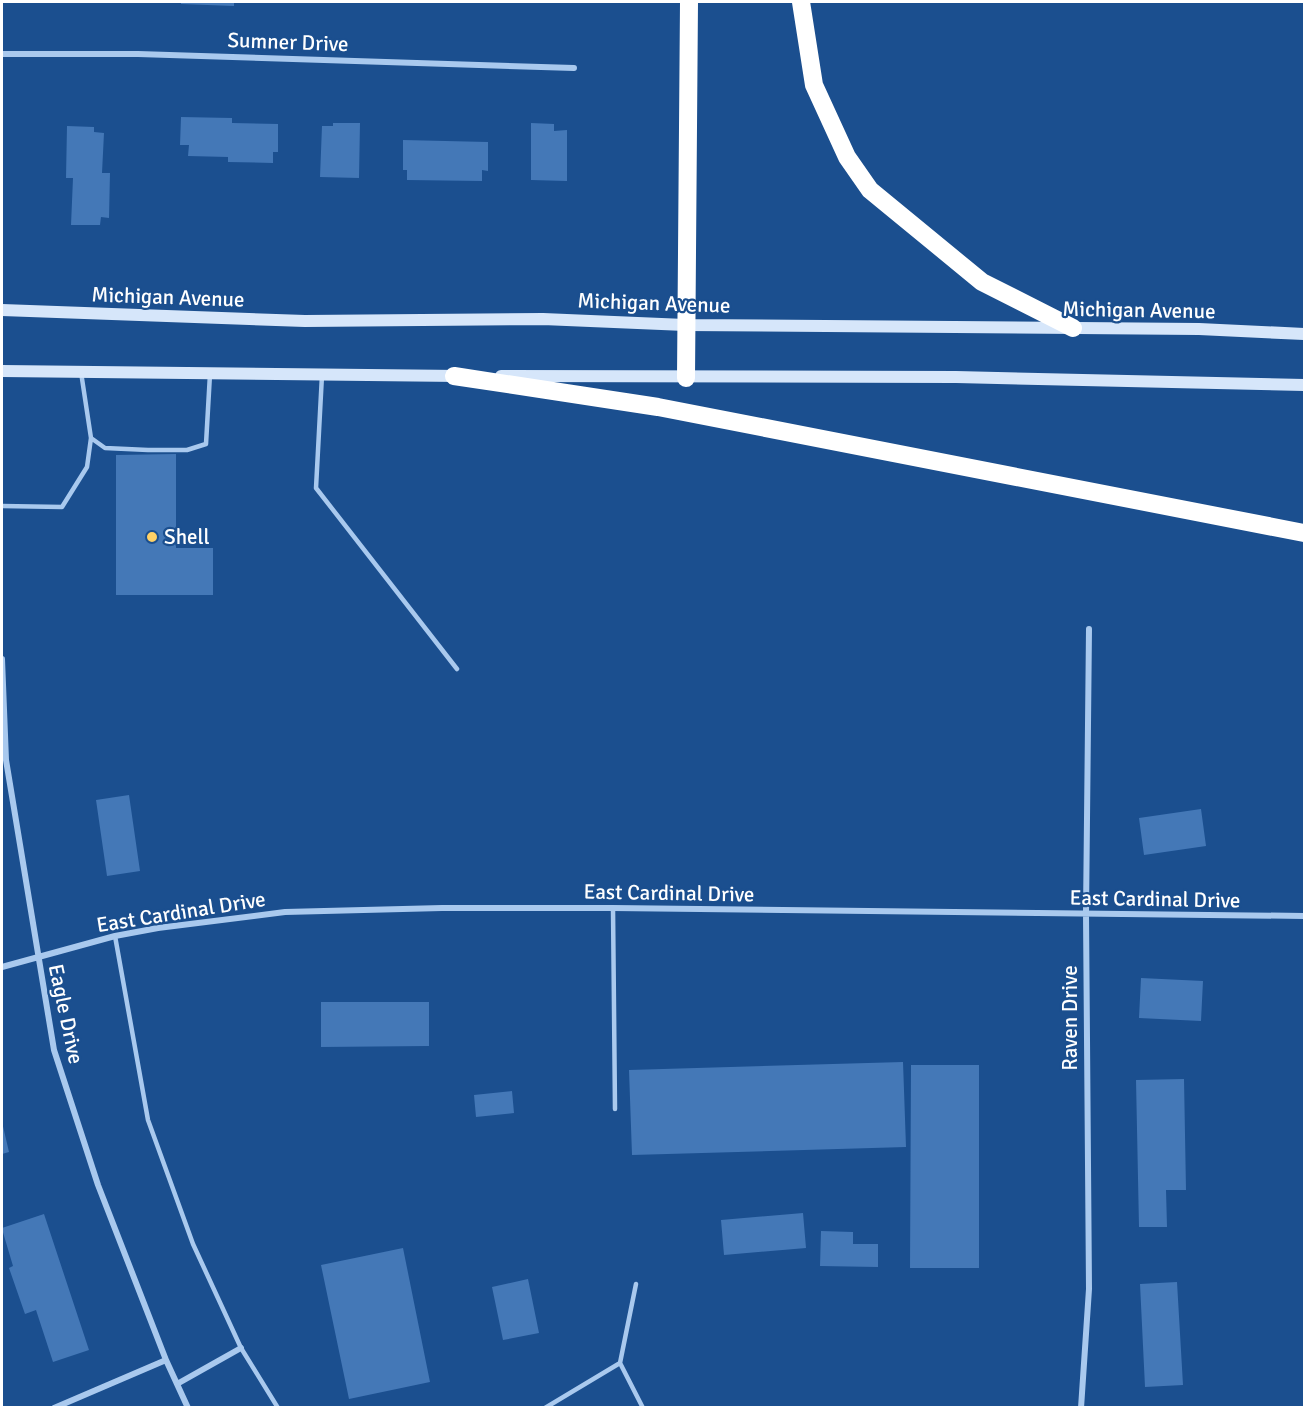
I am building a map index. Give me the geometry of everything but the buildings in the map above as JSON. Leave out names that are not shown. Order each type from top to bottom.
[{"type":"highway","points":[[686,378],[689,2]]},
{"type":"highway","points":[[801,2],[814,85],[847,157],[870,190],[982,282],[1073,328]]},
{"type":"highway","points":[[454,376],[658,407],[1305,533]]},
{"type":"main road","name":"Michigan Avenue","points":[[2,310],[304,321],[543,319],[686,325],[1199,329],[1305,334]]},
{"type":"main road","points":[[2,371],[686,378],[956,376],[1305,386]]},
{"type":"street","name":"Sumner Drive","points":[[2,54],[138,54],[574,68]]},
{"type":"street","name":"Raven Drive","points":[[1081,1407],[1089,1289],[1086,914],[1089,629]]},
{"type":"street","name":"Eagle Drive","points":[[2,659],[6,760],[54,1050],[98,1185],[166,1360],[188,1407]]},
{"type":"street","name":"East Cardinal Drive","points":[[2,967],[115,936],[158,928],[285,912],[442,908],[613,908],[1305,916]]},
{"type":"street","points":[[177,1384],[241,1348]]},
{"type":"street","points":[[54,1407],[166,1360]]},
{"type":"lane","points":[[2,506],[62,507],[87,467],[92,438],[81,372]]},
{"type":"lane","points":[[92,438],[105,448],[187,450],[206,444],[210,374]]},
{"type":"lane","points":[[322,375],[316,488],[457,669]]},
{"type":"lane","points":[[613,908],[615,1109]]},
{"type":"lane","points":[[115,936],[148,1120],[193,1244],[241,1348],[278,1407]]},
{"type":"lane","points":[[636,1284],[620,1363],[643,1407]]},
{"type":"lane","points":[[545,1407],[620,1363]]},
{"type":"place","name":"Shell","points":[[152,537]]}]
